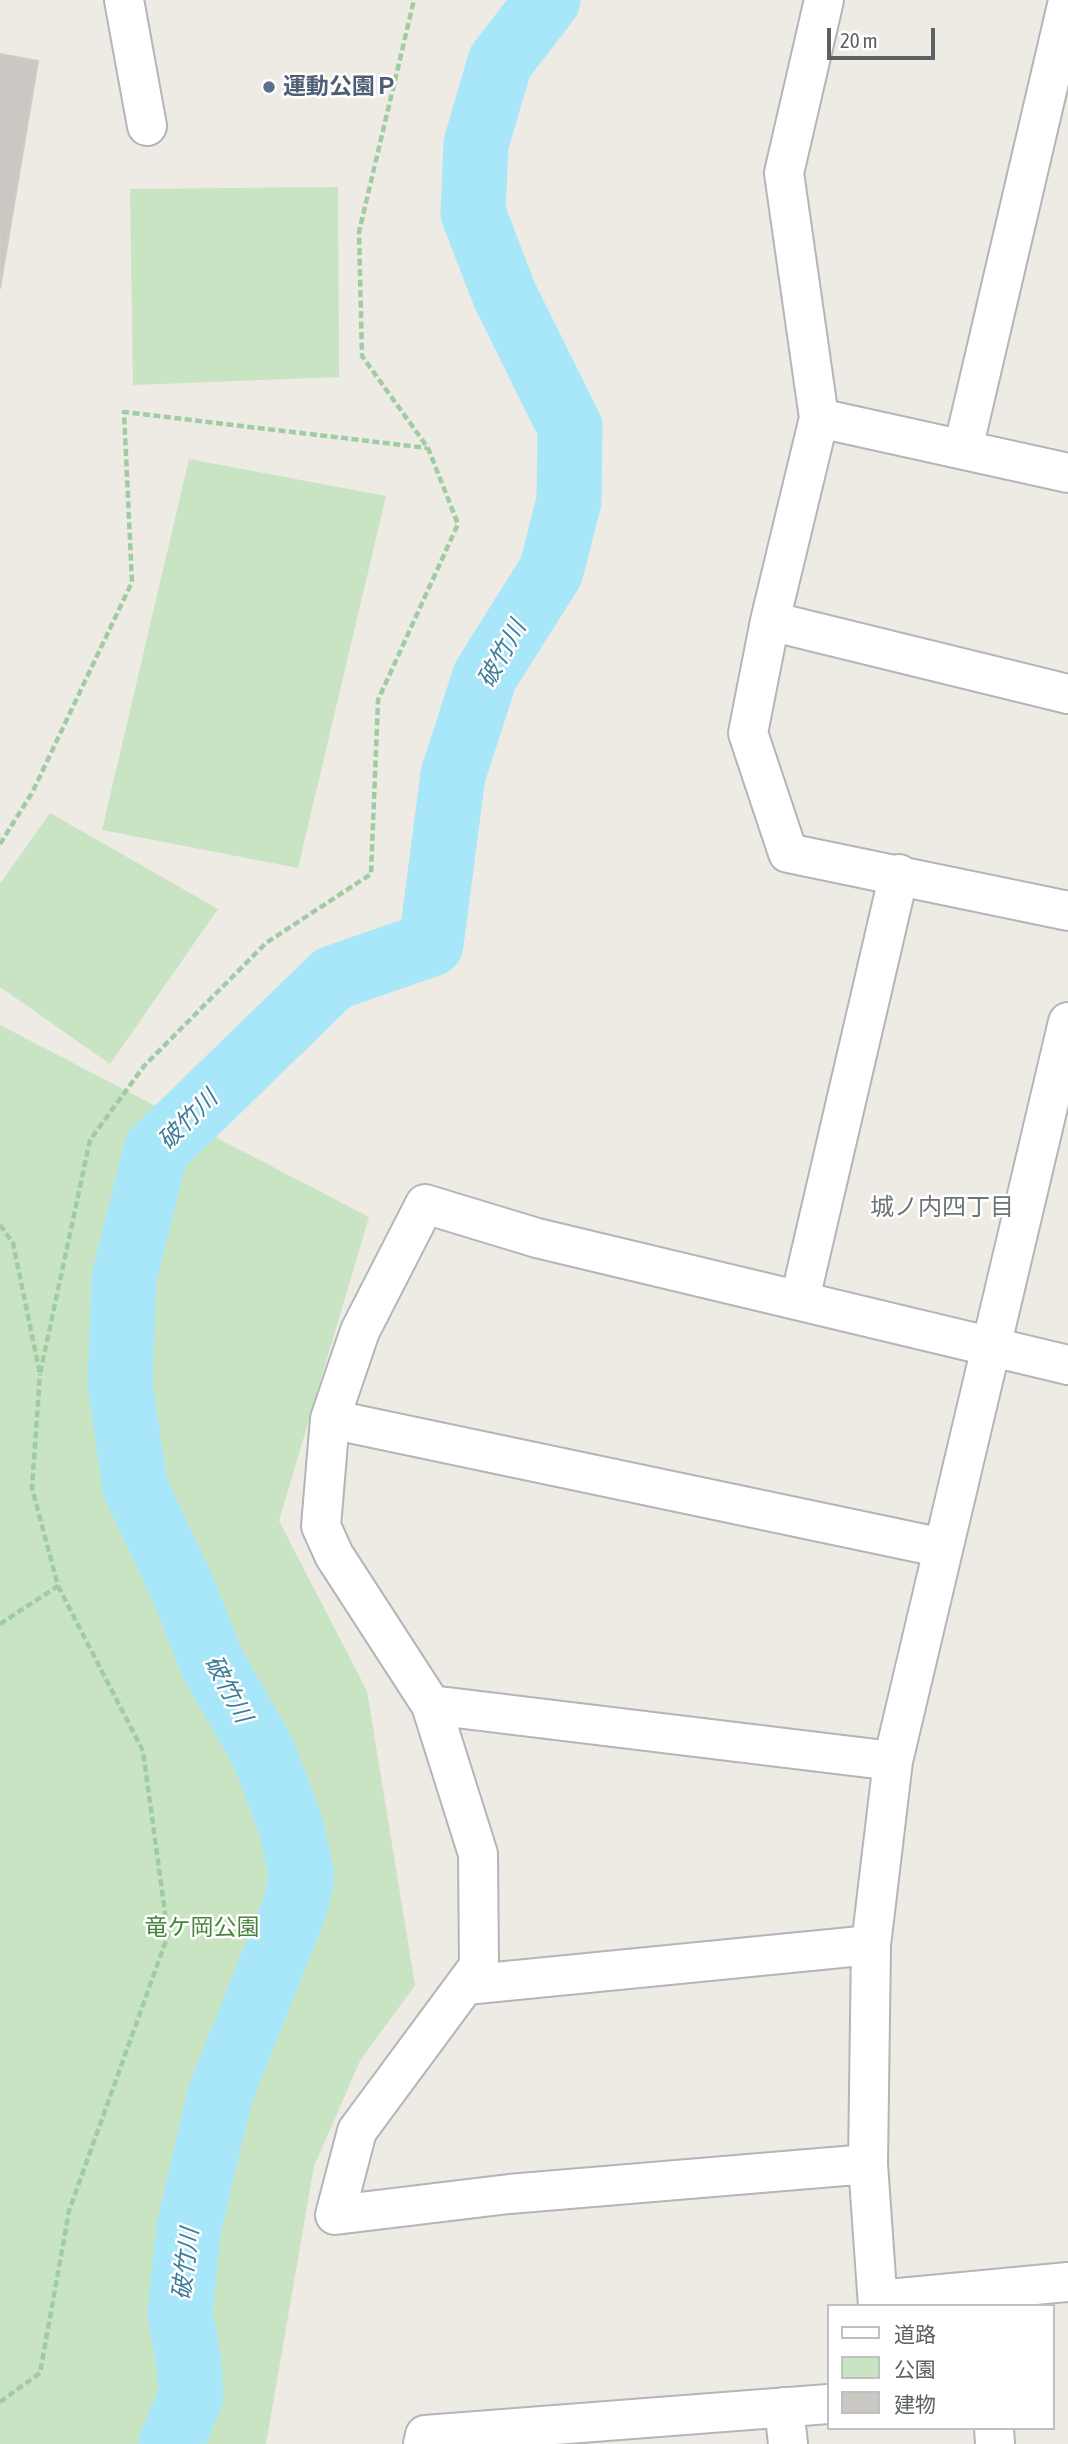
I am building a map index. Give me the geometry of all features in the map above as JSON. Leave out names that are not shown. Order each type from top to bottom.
[{"type":"street","points":[[124,0],[148,126]]},
{"type":"street","points":[[824,0],[784,173],[819,418],[770,621],[748,733],[788,853],[1068,911]]},
{"type":"street","points":[[963,450],[1068,1]]},
{"type":"street","points":[[819,418],[1068,473]]},
{"type":"street","points":[[770,621],[1068,694]]},
{"type":"street","points":[[800,1299],[899,874]]},
{"type":"street","points":[[1068,1022],[892,1761],[871,1945],[868,2164],[878,2303],[1068,2283]]},
{"type":"street","points":[[868,2164],[509,2194],[335,2215],[357,2131],[479,1966],[478,1854],[431,1705],[334,1555],[321,1526],[330,1419],[360,1331],[425,1204],[537,1238],[1068,1365]]},
{"type":"street","points":[[330,1419],[943,1548]]},
{"type":"street","points":[[431,1705],[892,1761]]},
{"type":"street","points":[[466,1984],[871,1945]]},
{"type":"street","points":[[423,2444],[425,2435],[579,2434],[785,2407],[827,2404]]},
{"type":"street","points":[[785,2407],[788,2444]]},
{"type":"path","points":[[0,2402],[40,2373],[69,2211],[169,1935],[143,1751],[58,1586],[32,1488],[40,1374],[90,1139],[144,1066],[265,943],[371,874],[378,699],[458,524],[428,447],[362,356],[359,232],[414,0]]},
{"type":"path","points":[[0,844],[32,793],[132,582],[124,412],[428,447]]},
{"type":"path","points":[[0,1225],[13,1242],[40,1374]]},
{"type":"path","points":[[0,1624],[58,1586]]},
{"type":"green space","points":[[338,187],[339,377],[133,385],[130,189]]},
{"type":"green space","points":[[189,459],[386,496],[298,868],[102,830]]},
{"type":"green space","points":[[50,813],[218,909],[110,1064],[0,987],[0,884]]},
{"type":"green space","name":"竜ケ岡公園","points":[[0,1025],[369,1217],[279,1521],[367,1691],[415,1985],[360,2061],[314,2166],[266,2444],[0,2444]]},
{"type":"building","points":[[0,54],[38,61],[0,288]]},
{"type":"waterway","name":"破竹川","points":[[171,2444],[191,2396],[189,2364],[180,2312],[189,2227],[220,2095],[295,1907],[302,1876],[291,1826],[263,1752],[212,1663],[183,1589],[135,1487],[120,1384],[124,1278],[156,1150],[333,978],[431,944],[453,775],[485,676],[551,571],[569,501],[570,427],[505,296],[473,213],[476,144],[500,62],[548,0]]},
{"type":"place","name":"運動公園Ｐ","points":[[269,87]]},
{"type":"district","name":"城ノ内四丁目","points":[[942,1207]]}]
